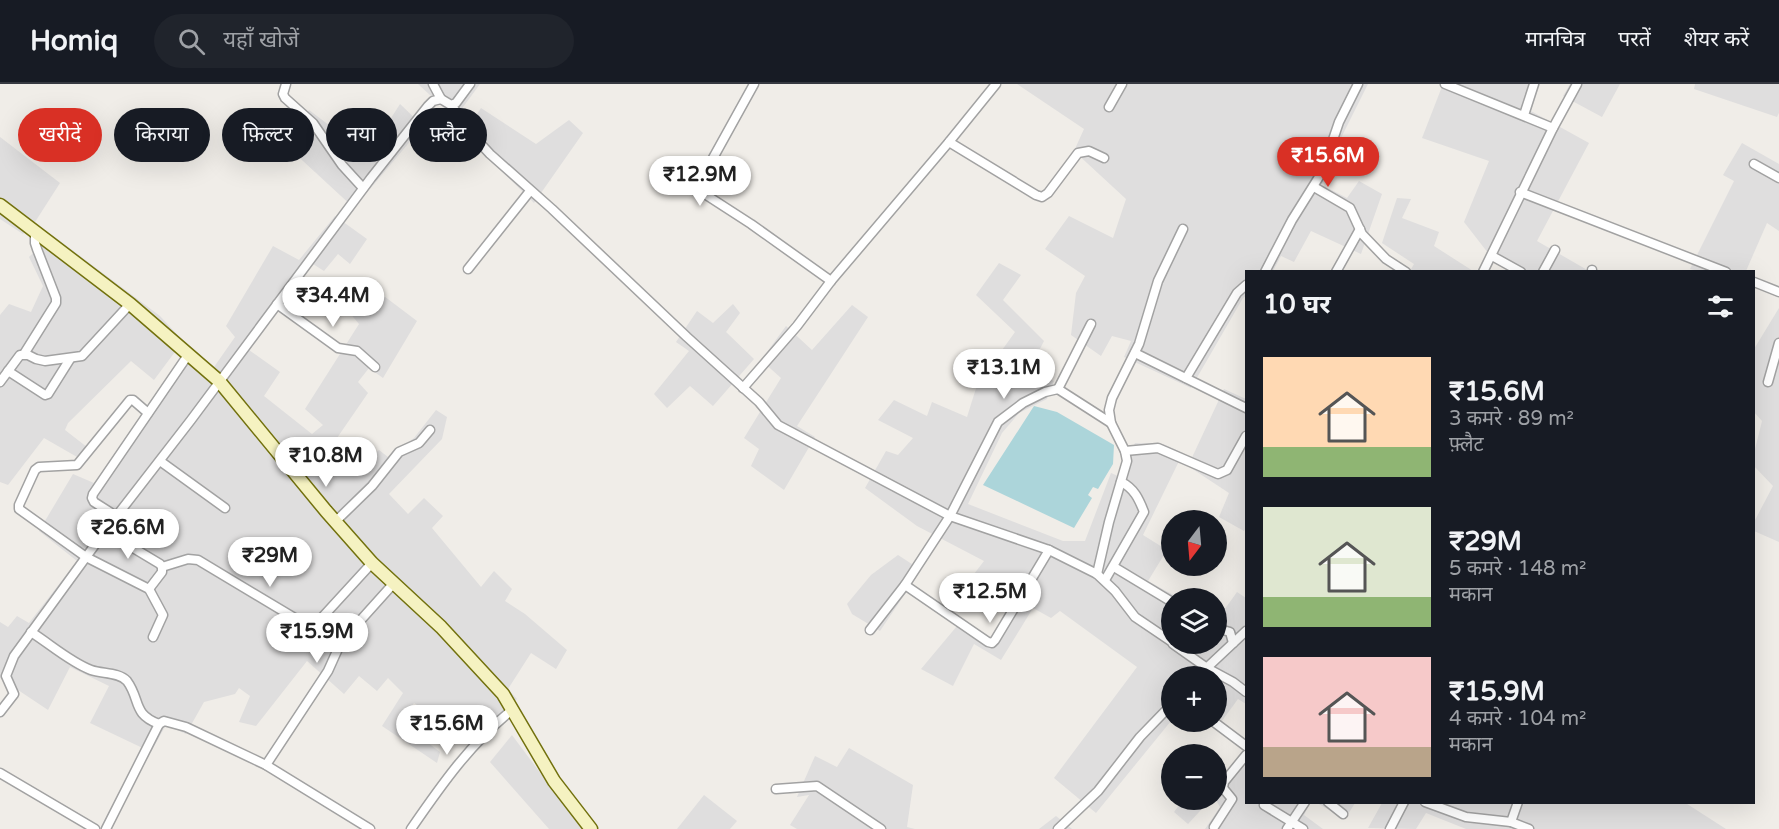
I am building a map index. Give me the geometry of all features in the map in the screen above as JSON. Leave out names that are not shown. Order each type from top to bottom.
[{"type":"street","points":[[286,84],[283,88],[285,98],[312,123],[342,165],[363,188]]},
{"type":"street","points":[[432,84],[441,99],[451,105],[478,141],[759,402],[778,425],[950,516],[1049,550],[1097,574],[1105,580],[1135,617],[1161,635]]},
{"type":"street","points":[[451,105],[456,103],[470,84]]},
{"type":"street","points":[[754,84],[697,187],[831,281]]},
{"type":"street","points":[[743,388],[797,326],[831,281],[996,84]]},
{"type":"street","points":[[1109,107],[1122,84]]},
{"type":"street","points":[[1266,270],[1292,220],[1322,172],[1340,122],[1358,84]]},
{"type":"street","points":[[1445,84],[1552,128]]},
{"type":"street","points":[[1524,115],[1534,84]]},
{"type":"street","points":[[1484,270],[1520,192],[1577,84]]},
{"type":"street","points":[[0,712],[14,694],[6,676],[12,660],[31,632],[363,188],[428,106],[441,99]]},
{"type":"street","points":[[949,142],[1042,197],[1048,193],[1078,153],[1089,151],[1104,158]]},
{"type":"street","points":[[1754,164],[1779,178]]},
{"type":"street","points":[[1314,187],[1350,208],[1360,230],[1386,259],[1403,270]]},
{"type":"street","points":[[468,269],[530,191]]},
{"type":"street","points":[[1520,192],[1721,270]]},
{"type":"street","points":[[0,205],[130,304],[219,381],[335,522],[372,563],[448,635],[503,694],[554,781],[591,829]]},
{"type":"street","points":[[1097,574],[1127,461],[1125,450],[1111,423],[1109,411],[1112,398],[1147,321],[1158,281],[1183,229]]},
{"type":"street","points":[[1337,270],[1360,230]]},
{"type":"street","points":[[0,382],[20,355],[24,354],[56,303],[35,243],[35,232]]},
{"type":"street","points":[[1544,270],[1555,250]]},
{"type":"street","points":[[1492,256],[1517,270]]},
{"type":"street","points":[[1755,282],[1779,292]]},
{"type":"street","points":[[1186,378],[1237,293],[1245,286]]},
{"type":"street","points":[[24,354],[40,361],[82,356],[130,304]]},
{"type":"street","points":[[277,304],[338,348],[357,351],[375,367]]},
{"type":"street","points":[[1058,389],[1091,324]]},
{"type":"street","points":[[1768,382],[1779,343]]},
{"type":"street","points":[[1134,353],[1245,408]]},
{"type":"street","points":[[116,516],[94,502],[93,494],[188,355]]},
{"type":"street","points":[[8,371],[45,395],[48,394],[70,359]]},
{"type":"street","points":[[870,630],[905,585],[950,516],[998,422],[1023,403],[1045,392],[1058,389],[1111,423]]},
{"type":"street","points":[[148,413],[134,400],[130,400],[81,462],[73,466],[39,467],[35,470],[19,509],[86,557],[149,589],[163,615],[153,636]]},
{"type":"street","points":[[335,522],[372,486],[399,452],[419,443],[430,430]]},
{"type":"street","points":[[1125,450],[1158,448],[1218,474],[1227,470],[1245,438]]},
{"type":"street","points":[[160,460],[225,508]]},
{"type":"street","points":[[1105,580],[1144,512],[1134,491],[1130,486],[1121,482]]},
{"type":"street","points":[[105,531],[160,564],[162,572],[149,589]]},
{"type":"street","points":[[905,585],[992,643],[1049,550]]},
{"type":"street","points":[[162,567],[192,558],[198,560],[303,623],[313,625],[372,563]]},
{"type":"street","points":[[1114,567],[1161,595]]},
{"type":"street","points":[[266,765],[328,671],[341,642],[394,584]]},
{"type":"street","points":[[1227,631],[1230,632],[1233,643]]},
{"type":"street","points":[[31,632],[86,667],[126,681],[142,715],[159,724]]},
{"type":"street","points":[[1209,666],[1245,632]]},
{"type":"street","points":[[1187,654],[1204,666]]},
{"type":"street","points":[[1227,679],[1245,691]]},
{"type":"street","points":[[411,829],[467,752],[490,728],[513,710]]},
{"type":"street","points":[[1061,828],[1098,791],[1140,737],[1161,715]]},
{"type":"street","points":[[106,829],[159,724],[169,721],[266,765],[370,829]]},
{"type":"street","points":[[1227,732],[1245,745]]},
{"type":"street","points":[[1214,827],[1232,799],[1222,784],[1245,756]]},
{"type":"street","points":[[0,773],[95,829]]},
{"type":"street","points":[[776,789],[817,786],[881,829]]},
{"type":"street","points":[[1290,826],[1304,804]]},
{"type":"street","points":[[1330,804],[1343,814]]},
{"type":"street","points":[[1390,829],[1403,804]]},
{"type":"street","points":[[1430,804],[1491,825],[1510,822],[1529,829]]},
{"type":"street","points":[[1510,822],[1517,804]]},
{"type":"street","points":[[1264,805],[1290,826],[1303,829]]},
{"type":"shaded area","points":[[418,84],[480,84],[462,108],[444,108]]},
{"type":"shaded area","points":[[1017,84],[1368,84],[1336,148],[1322,185],[1347,198],[1359,181],[1382,194],[1361,254],[1311,231],[1294,262],[1281,256],[1274,270],[1245,270],[1245,297],[1191,388],[1124,357],[1131,341],[1112,336],[1101,356],[1071,335],[1076,293],[1085,276],[1045,249],[1069,216],[1113,238],[1126,199],[1074,151],[1084,129]]},
{"type":"shaded area","points":[[1443,84],[1540,84],[1531,111],[1589,143],[1537,241],[1587,270],[1511,270],[1495,262],[1464,222],[1489,161],[1422,138]]},
{"type":"shaded area","points":[[1570,84],[1620,84],[1602,117],[1563,96]]},
{"type":"shaded area","points":[[1695,84],[1779,84],[1779,113],[1777,117],[1694,89]]},
{"type":"shaded area","points":[[400,104],[409,113],[409,143],[397,157],[397,109]]},
{"type":"shaded area","points":[[487,112],[536,144],[569,120],[583,133],[534,203],[487,157]]},
{"type":"shaded area","points":[[314,114],[326,123],[326,162],[393,162],[354,208],[304,162],[314,162]]},
{"type":"shaded area","points":[[0,137],[18,151],[18,162],[33,162],[60,183],[35,222],[23,234],[0,219]]},
{"type":"shaded area","points":[[1742,143],[1779,164],[1779,231],[1767,223],[1746,270],[1690,269],[1734,181],[1723,175]]},
{"type":"shaded area","points":[[1397,198],[1411,199],[1402,218],[1439,232],[1434,246],[1471,270],[1411,270],[1414,264],[1382,243]]},
{"type":"shaded area","points":[[335,216],[367,239],[350,264],[338,254],[324,271],[313,264],[249,350],[280,372],[264,396],[312,434],[323,425],[305,409],[359,324],[349,312],[372,287],[417,321],[383,378],[369,368],[358,382],[368,393],[337,438],[363,462],[379,450],[388,457],[414,438],[436,410],[447,417],[442,439],[389,494],[408,514],[424,498],[443,516],[432,528],[481,587],[494,571],[512,589],[505,601],[525,614],[567,650],[556,669],[531,653],[508,689],[517,699],[469,743],[414,703],[401,722],[440,752],[437,763],[382,726],[403,693],[388,678],[377,691],[359,676],[344,694],[307,661],[256,726],[239,722],[250,696],[239,688],[235,694],[204,702],[186,734],[166,725],[151,752],[90,723],[109,686],[70,667],[48,710],[0,678],[0,622],[8,627],[17,616],[29,623],[77,561],[39,531],[73,474],[94,483],[165,381],[191,348],[214,367],[235,337],[226,326],[273,246],[299,260]]},
{"type":"shaded area","points":[[52,235],[160,316],[183,341],[154,380],[131,361],[68,423],[65,430],[92,451],[84,461],[44,438],[8,485],[0,482],[0,315],[9,304],[31,312],[43,286],[29,257]]},
{"type":"shaded area","points":[[999,263],[1021,275],[1003,300],[1044,341],[1029,370],[1054,381],[1047,399],[1019,413],[1002,433],[968,504],[1063,541],[1085,541],[1111,473],[1118,476],[1135,443],[1163,444],[1183,453],[1143,535],[1161,546],[1161,560],[1148,581],[1161,588],[1161,654],[1227,654],[1227,606],[1237,592],[1245,597],[1245,703],[1238,699],[1227,714],[1227,666],[1161,666],[1162,732],[1096,813],[1054,778],[1137,667],[1060,611],[1051,618],[1033,608],[1001,660],[974,644],[953,686],[921,669],[962,620],[992,638],[1025,580],[1012,574],[999,590],[974,574],[984,561],[917,526],[865,488],[886,451],[898,455],[913,438],[878,420],[894,400],[927,416],[932,402],[967,417],[977,385],[1015,332],[976,295]]},
{"type":"shaded area","points":[[733,304],[740,313],[726,332],[754,359],[713,406],[690,386],[667,408],[654,394],[689,351],[676,342],[697,311],[713,323]]},
{"type":"shaded area","points":[[852,305],[868,317],[797,426],[815,437],[784,490],[751,466],[759,449],[744,438],[781,378],[761,360],[786,326],[812,350]]},
{"type":"shaded area","points":[[1779,308],[1779,542],[1755,531],[1755,520],[1773,486],[1755,467],[1755,449],[1762,421],[1755,413],[1755,347]]},
{"type":"shaded area","points":[[1224,389],[1245,399],[1244,531],[1227,521],[1227,510],[1222,510],[1229,493],[1188,466]]},
{"type":"shaded area","points":[[898,555],[921,570],[880,631],[852,614],[847,604],[871,575]]},
{"type":"shaded area","points":[[512,735],[582,829],[549,829],[490,762]]},
{"type":"shaded area","points":[[849,748],[913,785],[907,827],[915,829],[797,829],[790,825],[809,795],[797,797],[815,756],[837,767]]},
{"type":"shaded area","points":[[1245,748],[1245,804],[1310,804],[1304,815],[1323,829],[1205,829],[1218,810],[1227,810],[1227,771]]},
{"type":"shaded area","points":[[704,795],[737,821],[730,829],[677,829]]},
{"type":"shaded area","points":[[1319,804],[1354,804],[1345,819]]},
{"type":"shaded area","points":[[1381,804],[1687,804],[1726,829],[1466,829],[1426,813],[1416,829],[1368,828]]},
{"type":"shaded area","points":[[1176,810],[1201,810],[1188,824],[1174,812]]},
{"type":"shaded area","points":[[1056,816],[1072,829],[1039,829]]},
{"type":"water","points":[[1034,406],[1057,412],[1114,445],[1113,464],[1098,489],[1093,487],[1088,495],[1092,498],[1074,528],[983,485]]}]
